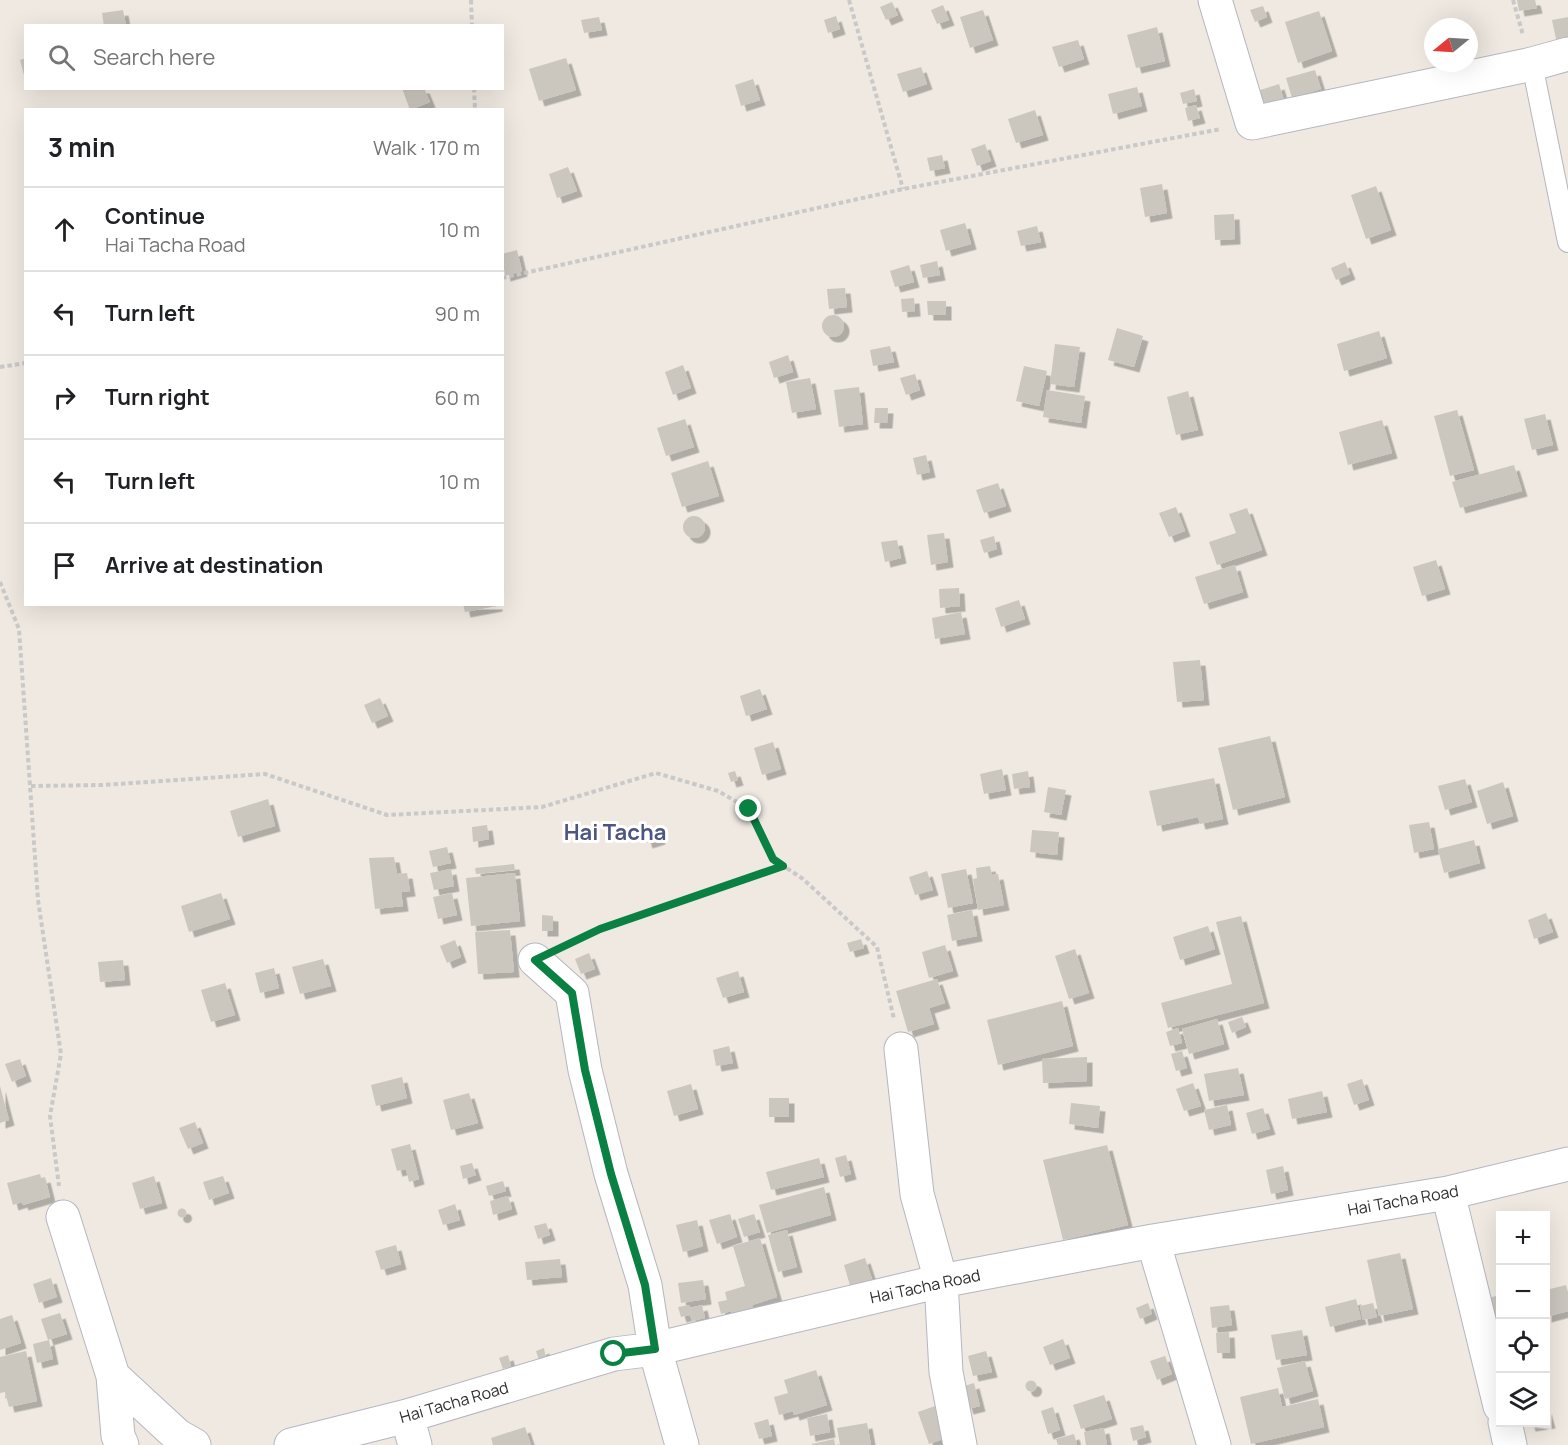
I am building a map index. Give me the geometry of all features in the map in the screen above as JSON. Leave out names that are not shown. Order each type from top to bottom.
[{"type":"street","points":[[1215,0],[1252,123],[1532,64],[1568,54]]},
{"type":"street","points":[[535,960],[572,993],[585,1070],[611,1174],[645,1285],[655,1349],[682,1445]]},
{"type":"street","points":[[901,1049],[917,1194],[941,1281],[946,1372],[960,1445]]},
{"type":"street","name":"Hai Tacha Road","points":[[291,1445],[411,1431],[614,1354],[655,1349],[941,1281],[1153,1241],[1448,1193],[1568,1164]]},
{"type":"street","points":[[1448,1193],[1496,1390]]},
{"type":"street","points":[[63,1217],[113,1376],[118,1436],[122,1445]]},
{"type":"street","points":[[1153,1241],[1214,1445]]},
{"type":"street","points":[[113,1376],[178,1436],[194,1445]]},
{"type":"street","points":[[1506,1427],[1510,1445]]},
{"type":"lane","points":[[1532,64],[1568,242]]},
{"type":"path","points":[[471,0],[472,24]]},
{"type":"path","points":[[849,0],[903,189]]},
{"type":"path","points":[[474,90],[475,108]]},
{"type":"path","points":[[504,278],[903,189],[1252,123]]},
{"type":"path","points":[[0,367],[24,363]]},
{"type":"path","points":[[0,582],[19,629],[38,900],[61,1054],[50,1116],[63,1217]]},
{"type":"path","points":[[31,786],[103,785],[265,774],[387,815],[542,807],[656,773],[718,791],[749,809],[773,859],[803,879],[877,947],[901,1049]]},
{"type":"path","points":[[535,960],[600,929],[783,866]]},
{"type":"building","points":[[1517,0],[1535,0],[1537,8],[1519,11]]},
{"type":"building","points":[[892,2],[898,15],[886,20],[880,7]]},
{"type":"building","points":[[943,5],[949,20],[937,24],[931,10]]},
{"type":"building","points":[[1263,6],[1267,17],[1255,22],[1250,10]]},
{"type":"building","points":[[123,10],[126,24],[104,24],[102,13]]},
{"type":"building","points":[[983,10],[993,40],[970,48],[960,17]]},
{"type":"building","points":[[1319,11],[1332,51],[1298,63],[1285,22]]},
{"type":"building","points":[[836,16],[840,29],[828,33],[824,20]]},
{"type":"building","points":[[599,17],[602,30],[584,33],[581,20]]},
{"type":"building","points":[[1568,17],[1568,42],[1557,44],[1552,20]]},
{"type":"building","points":[[1157,27],[1165,61],[1136,68],[1127,35]]},
{"type":"building","points":[[1078,40],[1084,59],[1059,67],[1052,47]]},
{"type":"building","points":[[566,58],[576,90],[539,101],[529,69]]},
{"type":"building","points":[[24,59],[24,75],[20,60]]},
{"type":"building","points":[[921,67],[927,84],[903,92],[897,74]]},
{"type":"building","points":[[1315,70],[1321,89],[1292,98],[1286,78]]},
{"type":"building","points":[[753,79],[760,100],[741,106],[735,85]]},
{"type":"building","points":[[1279,84],[1286,107],[1255,116],[1248,94]]},
{"type":"building","points":[[1137,87],[1142,106],[1113,114],[1108,94]]},
{"type":"building","points":[[1194,89],[1197,101],[1183,104],[1180,93]]},
{"type":"building","points":[[403,90],[425,90],[430,102],[409,108]]},
{"type":"building","points":[[1196,105],[1200,118],[1188,121],[1185,108]]},
{"type":"building","points":[[1035,110],[1043,135],[1016,143],[1008,119]]},
{"type":"building","points":[[985,144],[991,161],[977,166],[971,149]]},
{"type":"building","points":[[942,155],[945,168],[930,171],[927,158]]},
{"type":"building","points":[[568,167],[577,191],[557,198],[549,174]]},
{"type":"building","points":[[1162,184],[1167,213],[1145,217],[1140,188]]},
{"type":"building","points":[[1376,186],[1391,230],[1366,239],[1351,195]]},
{"type":"building","points":[[1234,214],[1235,239],[1215,240],[1214,215]]},
{"type":"building","points":[[965,223],[971,244],[946,251],[940,230]]},
{"type":"building","points":[[1037,226],[1041,242],[1021,246],[1017,231]]},
{"type":"building","points":[[517,250],[522,271],[505,276],[504,253]]},
{"type":"building","points":[[937,261],[940,275],[923,278],[920,265]]},
{"type":"building","points":[[1345,262],[1350,274],[1336,280],[1331,268]]},
{"type":"building","points":[[909,265],[914,282],[895,287],[890,271]]},
{"type":"building","points":[[845,288],[847,307],[829,309],[827,289]]},
{"type":"building","points":[[914,298],[915,311],[902,312],[901,299]]},
{"type":"building","points":[[927,301],[946,301],[946,315],[928,315]]},
{"type":"building","points":[[833,315],[841,318],[844,326],[841,334],[833,337],[825,334],[822,326],[825,318]]},
{"type":"building","points":[[1117,328],[1143,336],[1134,367],[1108,360]]},
{"type":"building","points":[[1379,331],[1387,358],[1344,371],[1337,344]]},
{"type":"building","points":[[1055,344],[1080,347],[1074,387],[1050,384]]},
{"type":"building","points":[[890,346],[894,362],[873,366],[870,350]]},
{"type":"building","points":[[788,355],[793,372],[774,378],[769,362]]},
{"type":"building","points":[[683,365],[691,388],[673,395],[665,372]]},
{"type":"building","points":[[1024,366],[1047,371],[1039,406],[1016,401]]},
{"type":"building","points":[[915,374],[920,390],[906,395],[900,378]]},
{"type":"building","points":[[810,378],[816,409],[792,413],[786,382]]},
{"type":"building","points":[[859,387],[863,424],[839,427],[834,390]]},
{"type":"building","points":[[1047,390],[1085,396],[1081,423],[1043,417]]},
{"type":"building","points":[[1188,391],[1198,430],[1176,435],[1167,397]]},
{"type":"building","points":[[875,408],[888,408],[887,423],[874,423]]},
{"type":"building","points":[[1457,410],[1474,470],[1450,476],[1434,416]]},
{"type":"building","points":[[1545,414],[1553,445],[1532,450],[1524,419]]},
{"type":"building","points":[[685,419],[694,447],[666,456],[657,428]]},
{"type":"building","points":[[1382,420],[1392,453],[1348,465],[1339,432]]},
{"type":"building","points":[[926,455],[930,472],[917,475],[913,458]]},
{"type":"building","points":[[708,461],[719,496],[682,507],[671,473]]},
{"type":"building","points":[[1514,465],[1522,491],[1460,508],[1452,482]]},
{"type":"building","points":[[998,483],[1006,506],[984,513],[976,490]]},
{"type":"building","points":[[1176,507],[1185,531],[1169,537],[1159,513]]},
{"type":"building","points":[[1247,508],[1262,550],[1217,565],[1209,542],[1236,533],[1229,514]]},
{"type":"building","points":[[694,516],[702,519],[705,527],[702,535],[694,538],[686,535],[683,527],[686,519]]},
{"type":"building","points":[[944,533],[948,562],[931,565],[927,535]]},
{"type":"building","points":[[994,536],[997,549],[984,553],[980,540]]},
{"type":"building","points":[[897,540],[901,558],[885,562],[881,542]]},
{"type":"building","points":[[1436,560],[1445,589],[1422,596],[1413,567]]},
{"type":"building","points":[[1235,565],[1243,592],[1204,604],[1195,577]]},
{"type":"building","points":[[959,588],[960,606],[940,608],[939,589]]},
{"type":"building","points":[[1019,600],[1025,619],[1001,627],[995,608]]},
{"type":"building","points":[[464,606],[497,606],[465,612]]},
{"type":"building","points":[[961,612],[965,634],[935,639],[932,618]]},
{"type":"building","points":[[1200,660],[1204,700],[1177,702],[1173,662]]},
{"type":"building","points":[[760,689],[767,709],[746,716],[740,696]]},
{"type":"building","points":[[380,698],[388,716],[372,723],[364,705]]},
{"type":"building","points":[[1270,736],[1285,797],[1233,810],[1218,748]]},
{"type":"building","points":[[773,742],[781,769],[762,775],[754,748]]},
{"type":"building","points":[[1002,769],[1006,790],[984,794],[980,774]]},
{"type":"building","points":[[735,771],[738,780],[731,782],[728,773]]},
{"type":"building","points":[[1028,771],[1030,787],[1014,789],[1012,774]]},
{"type":"building","points":[[1214,778],[1223,819],[1200,824],[1198,817],[1157,826],[1149,791]]},
{"type":"building","points":[[1465,779],[1472,802],[1445,810],[1438,786]]},
{"type":"building","points":[[1503,782],[1513,816],[1487,824],[1477,791]]},
{"type":"building","points":[[1048,787],[1066,790],[1061,815],[1044,812]]},
{"type":"building","points":[[268,799],[275,826],[238,837],[230,811]]},
{"type":"building","points":[[1429,822],[1434,849],[1414,853],[1409,825]]},
{"type":"building","points":[[487,825],[489,839],[473,842],[472,827]]},
{"type":"building","points":[[657,826],[660,839],[647,843],[643,830]]},
{"type":"building","points":[[1032,830],[1059,832],[1057,855],[1030,852]]},
{"type":"building","points":[[1474,840],[1480,863],[1444,873],[1438,849]]},
{"type":"building","points":[[447,847],[451,863],[433,867],[429,851]]},
{"type":"building","points":[[394,857],[397,874],[407,873],[410,891],[401,892],[403,906],[375,909],[369,858]]},
{"type":"building","points":[[514,864],[515,870],[476,874],[475,868]]},
{"type":"building","points":[[990,866],[992,875],[998,874],[1004,905],[978,910],[973,879],[977,878],[976,868]]},
{"type":"building","points":[[451,869],[454,886],[434,890],[430,873]]},
{"type":"building","points":[[966,869],[973,903],[948,908],[941,874]]},
{"type":"building","points":[[927,871],[933,890],[915,895],[909,877]]},
{"type":"building","points":[[515,873],[520,921],[471,926],[466,878]]},
{"type":"building","points":[[221,893],[230,919],[189,932],[181,906]]},
{"type":"building","points":[[452,893],[457,915],[438,919],[433,897]]},
{"type":"building","points":[[972,910],[977,936],[952,941],[947,915]]},
{"type":"building","points":[[1546,913],[1553,932],[1534,939],[1528,920]]},
{"type":"building","points":[[542,915],[553,916],[553,931],[542,931]]},
{"type":"building","points":[[1241,916],[1264,1003],[1168,1028],[1161,1003],[1232,984],[1216,922]]},
{"type":"building","points":[[1208,926],[1215,949],[1180,960],[1173,937]]},
{"type":"building","points":[[510,930],[514,972],[478,974],[475,932]]},
{"type":"building","points":[[861,939],[864,948],[850,952],[847,943]]},
{"type":"building","points":[[455,940],[461,957],[447,963],[440,946]]},
{"type":"building","points":[[945,945],[953,971],[929,978],[922,952]]},
{"type":"building","points":[[1075,949],[1089,993],[1069,999],[1055,956]]},
{"type":"building","points":[[589,953],[595,969],[581,974],[575,959]]},
{"type":"building","points":[[323,959],[331,986],[300,994],[292,967]]},
{"type":"building","points":[[123,960],[125,980],[100,982],[98,962]]},
{"type":"building","points":[[274,968],[279,988],[260,993],[255,973]]},
{"type":"building","points":[[738,971],[744,992],[723,998],[716,978]]},
{"type":"building","points":[[937,979],[945,1003],[929,1008],[934,1024],[908,1032],[896,991]]},
{"type":"building","points":[[225,983],[235,1015],[211,1022],[201,990]]},
{"type":"building","points":[[1062,1001],[1073,1046],[998,1065],[987,1020]]},
{"type":"building","points":[[1242,1017],[1246,1027],[1232,1033],[1228,1022]]},
{"type":"building","points":[[1217,1019],[1224,1044],[1189,1054],[1182,1029]]},
{"type":"building","points":[[1178,1028],[1182,1043],[1170,1046],[1166,1032]]},
{"type":"building","points":[[729,1046],[733,1063],[716,1066],[713,1050]]},
{"type":"building","points":[[1182,1051],[1187,1068],[1176,1071],[1171,1054]]},
{"type":"building","points":[[1087,1057],[1087,1081],[1043,1083],[1042,1059]]},
{"type":"building","points":[[20,1059],[26,1076],[12,1082],[5,1064]]},
{"type":"building","points":[[1238,1068],[1244,1095],[1209,1101],[1204,1074]]},
{"type":"building","points":[[402,1077],[407,1098],[376,1106],[371,1085]]},
{"type":"building","points":[[1362,1079],[1369,1100],[1354,1105],[1347,1084]]},
{"type":"building","points":[[1193,1083],[1201,1106],[1184,1111],[1176,1089]]},
{"type":"building","points":[[691,1084],[698,1109],[674,1116],[667,1091]]},
{"type":"building","points":[[0,1086],[9,1120],[0,1123]]},
{"type":"building","points":[[1322,1091],[1327,1112],[1292,1119],[1288,1099]]},
{"type":"building","points":[[469,1093],[478,1123],[451,1130],[443,1100]]},
{"type":"building","points":[[769,1098],[789,1098],[789,1117],[769,1117]]},
{"type":"building","points":[[1071,1103],[1100,1106],[1098,1128],[1069,1124]]},
{"type":"building","points":[[1227,1105],[1231,1125],[1209,1130],[1204,1110]]},
{"type":"building","points":[[1263,1108],[1270,1129],[1252,1134],[1246,1113]]},
{"type":"building","points":[[195,1122],[203,1143],[188,1149],[179,1128]]},
{"type":"building","points":[[410,1144],[419,1179],[409,1182],[406,1169],[397,1171],[391,1149]]},
{"type":"building","points":[[1107,1145],[1128,1225],[1063,1240],[1043,1160]]},
{"type":"building","points":[[846,1155],[851,1174],[840,1177],[835,1158]]},
{"type":"building","points":[[819,1158],[824,1177],[771,1190],[766,1172]]},
{"type":"building","points":[[472,1163],[476,1175],[463,1179],[460,1166]]},
{"type":"building","points":[[1283,1166],[1288,1190],[1271,1194],[1266,1170]]},
{"type":"building","points":[[40,1174],[41,1178],[45,1177],[50,1197],[23,1205],[22,1202],[13,1205],[7,1183]]},
{"type":"building","points":[[154,1176],[162,1203],[140,1209],[132,1183]]},
{"type":"building","points":[[223,1176],[229,1193],[209,1200],[203,1182]]},
{"type":"building","points":[[503,1181],[506,1191],[489,1196],[486,1186]]},
{"type":"building","points":[[824,1187],[831,1215],[767,1233],[759,1205]]},
{"type":"building","points":[[508,1196],[512,1209],[493,1215],[490,1201]]},
{"type":"building","points":[[455,1204],[460,1220],[443,1225],[438,1210]]},
{"type":"building","points":[[182,1208],[187,1213],[182,1218],[177,1213]]},
{"type":"building","points":[[730,1214],[737,1237],[717,1244],[709,1220]]},
{"type":"building","points":[[754,1214],[760,1232],[744,1237],[738,1219]]},
{"type":"building","points":[[697,1220],[703,1246],[683,1252],[676,1225]]},
{"type":"building","points":[[546,1223],[550,1235],[538,1239],[534,1226]]},
{"type":"building","points":[[787,1230],[797,1267],[778,1272],[768,1235]]},
{"type":"building","points":[[760,1238],[777,1297],[752,1305],[756,1317],[734,1323],[731,1311],[721,1314],[718,1302],[727,1300],[725,1292],[745,1286],[733,1246]]},
{"type":"building","points":[[396,1245],[401,1264],[381,1270],[375,1251]]},
{"type":"building","points":[[1400,1253],[1413,1309],[1379,1316],[1367,1260]]},
{"type":"building","points":[[865,1258],[873,1282],[851,1289],[844,1265]]},
{"type":"building","points":[[560,1259],[562,1277],[527,1280],[525,1262]]},
{"type":"building","points":[[51,1278],[57,1297],[39,1303],[33,1284]]},
{"type":"building","points":[[703,1280],[706,1299],[681,1303],[678,1283]]},
{"type":"building","points":[[1566,1285],[1568,1311],[1550,1316],[1550,1289]]},
{"type":"building","points":[[1496,1296],[1496,1325],[1494,1326],[1488,1298]]},
{"type":"building","points":[[1356,1299],[1361,1319],[1330,1327],[1325,1307]]},
{"type":"building","points":[[1148,1303],[1152,1314],[1140,1319],[1136,1308]]},
{"type":"building","points":[[1373,1303],[1377,1317],[1363,1320],[1360,1306]]},
{"type":"building","points":[[689,1305],[690,1308],[702,1305],[705,1318],[692,1321],[690,1315],[681,1317],[678,1307]]},
{"type":"building","points":[[1229,1305],[1232,1325],[1212,1328],[1210,1307]]},
{"type":"building","points":[[60,1313],[67,1334],[48,1340],[41,1319]]},
{"type":"building","points":[[12,1315],[21,1343],[0,1350],[0,1319]]},
{"type":"building","points":[[1302,1330],[1307,1355],[1276,1360],[1271,1335]]},
{"type":"building","points":[[1229,1332],[1230,1353],[1217,1353],[1216,1333]]},
{"type":"building","points":[[1063,1339],[1070,1358],[1050,1365],[1043,1347]]},
{"type":"building","points":[[49,1340],[53,1359],[37,1363],[33,1344]]},
{"type":"building","points":[[544,1348],[546,1359],[539,1361],[536,1351]]},
{"type":"building","points":[[26,1351],[37,1401],[9,1407],[5,1392],[0,1393],[0,1357]]},
{"type":"building","points":[[986,1351],[992,1372],[973,1376],[968,1356]]},
{"type":"building","points":[[508,1355],[511,1366],[503,1369],[499,1358]]},
{"type":"building","points":[[1165,1356],[1172,1374],[1157,1380],[1150,1361]]},
{"type":"building","points":[[1305,1361],[1313,1391],[1285,1399],[1277,1368]]},
{"type":"building","points":[[816,1370],[827,1405],[794,1415],[793,1411],[779,1415],[774,1397],[788,1393],[784,1380]]},
{"type":"building","points":[[1031,1380],[1037,1386],[1031,1392],[1025,1386]]},
{"type":"building","points":[[974,1383],[980,1406],[968,1409],[961,1387]]},
{"type":"building","points":[[1278,1388],[1282,1407],[1318,1399],[1324,1427],[1251,1444],[1240,1397]]},
{"type":"building","points":[[1104,1395],[1112,1419],[1081,1429],[1073,1405]]},
{"type":"building","points":[[935,1406],[946,1438],[929,1444],[918,1412]]},
{"type":"building","points":[[1053,1407],[1060,1430],[1048,1434],[1041,1411]]},
{"type":"building","points":[[827,1414],[830,1432],[810,1436],[807,1418]]},
{"type":"building","points":[[768,1419],[772,1436],[759,1439],[754,1423]]},
{"type":"building","points":[[867,1423],[871,1445],[840,1445],[837,1428]]},
{"type":"building","points":[[1143,1425],[1146,1437],[1133,1441],[1130,1428]]},
{"type":"building","points":[[525,1427],[531,1445],[493,1445],[491,1438]]},
{"type":"building","points":[[1104,1428],[1107,1445],[1086,1445],[1084,1432]]},
{"type":"building","points":[[1074,1434],[1077,1445],[1058,1445],[1056,1439]]},
{"type":"building","points":[[834,1439],[835,1445],[812,1445],[812,1444]]},
{"type":"district","name":"Hai Tacha","points":[[615,832]]},
{"type":"route","points":[[614,1354],[655,1349],[645,1285],[611,1174],[585,1070],[572,993],[535,960],[600,929],[783,866],[773,859],[749,809]]}]
